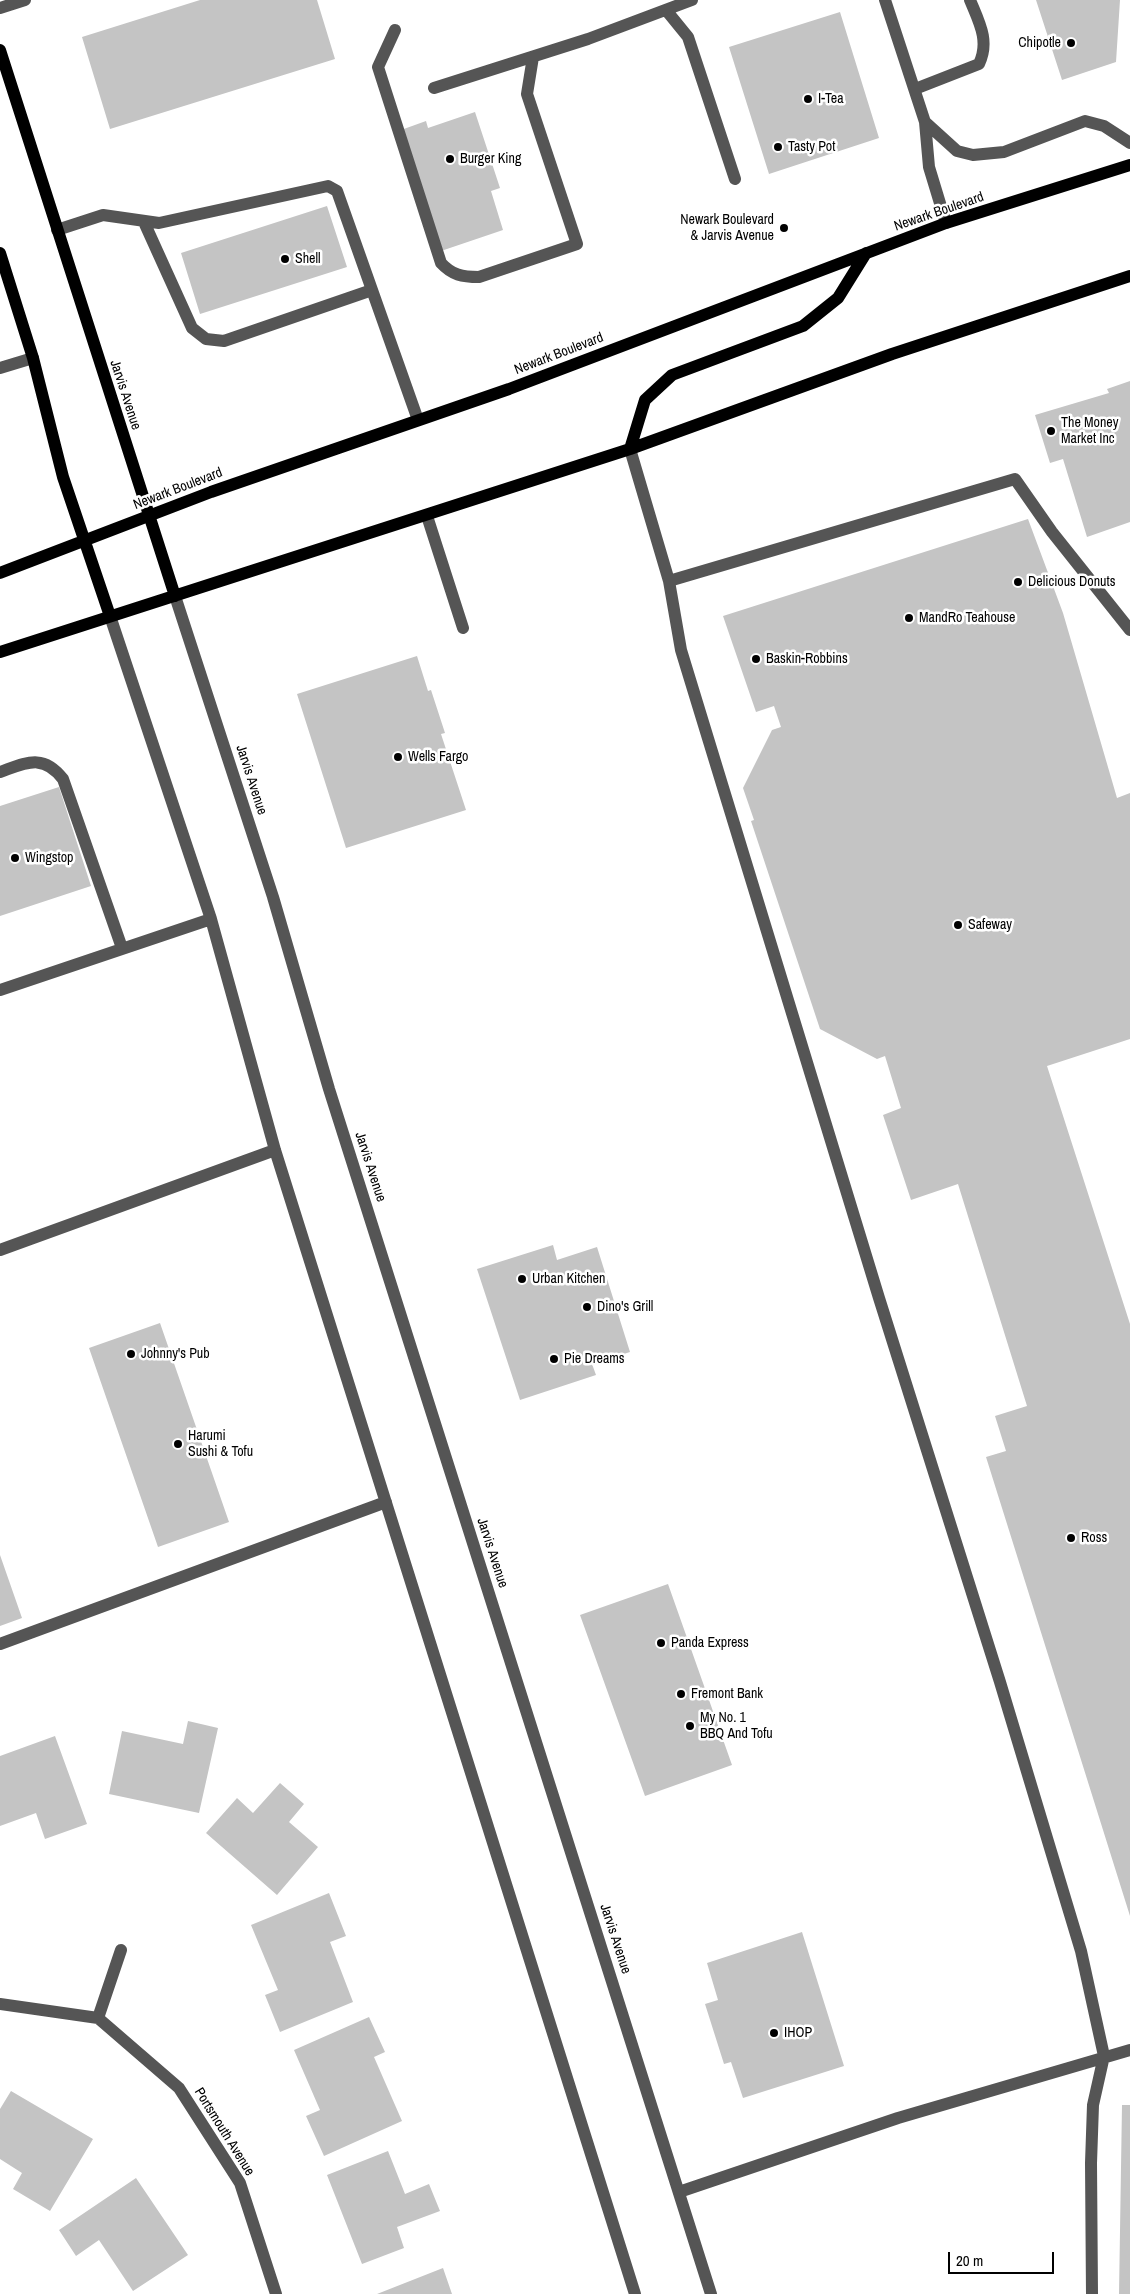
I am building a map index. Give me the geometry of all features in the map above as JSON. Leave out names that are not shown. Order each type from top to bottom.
[{"type":"main road","name":"Jarvis Avenue","points":[[0,50],[175,596]]},
{"type":"main road","name":"Newark Boulevard","points":[[0,573],[211,492],[509,389],[946,223],[1130,165]]},
{"type":"main road","points":[[0,252],[33,358],[63,477],[110,616]]},
{"type":"main road","points":[[630,449],[645,400],[672,375],[803,326],[838,298],[866,254]]},
{"type":"main road","points":[[0,652],[427,516],[630,449],[892,354],[1130,276]]},
{"type":"street","points":[[0,8],[25,0]]},
{"type":"street","points":[[434,88],[588,40],[692,0]]},
{"type":"street","points":[[885,0],[925,122],[929,167],[946,223]]},
{"type":"street","points":[[915,89],[979,64],[984,53],[983,34],[970,0]]},
{"type":"street","points":[[666,10],[688,37],[734,179]]},
{"type":"street","points":[[395,30],[378,67],[440,263],[450,272],[464,277],[479,277],[577,244],[528,94],[533,57]]},
{"type":"street","points":[[925,122],[957,151],[972,154],[1004,152],[1085,122],[1104,126],[1130,143]]},
{"type":"street","points":[[57,230],[104,215],[159,224],[328,186],[337,191],[418,420]]},
{"type":"street","points":[[144,222],[192,328],[206,339],[224,341],[372,290]]},
{"type":"street","points":[[0,368],[33,358]]},
{"type":"street","points":[[630,449],[669,581],[681,650],[876,1289],[1003,1691],[1081,1951],[1104,2056],[1093,2105],[1091,2163],[1092,2294]]},
{"type":"street","points":[[669,581],[1015,479],[1052,532],[1130,630]]},
{"type":"street","points":[[427,516],[463,628]]},
{"type":"street","name":"Jarvis Avenue","points":[[175,596],[273,897],[330,1090],[711,2294]]},
{"type":"street","points":[[110,616],[211,919],[275,1150],[635,2294]]},
{"type":"street","points":[[0,772],[30,762],[40,762],[50,766],[63,780],[122,948]]},
{"type":"street","points":[[0,990],[211,919]]},
{"type":"street","points":[[0,1250],[275,1150]]},
{"type":"street","points":[[0,1644],[386,1502]]},
{"type":"street","points":[[0,2004],[98,2018],[121,1950]]},
{"type":"street","name":"Portsmouth Avenue","points":[[98,2018],[179,2088],[240,2183],[276,2294]]},
{"type":"street","points":[[679,2192],[898,2118],[1104,2056],[1130,2050]]},
{"type":"building","points":[[200,0],[317,0],[335,59],[110,129],[82,37]]},
{"type":"building","points":[[1036,0],[1120,0],[1116,62],[1062,80]]},
{"type":"building","points":[[840,12],[879,138],[769,174],[729,47]]},
{"type":"building","name":"Burger King","points":[[475,112],[500,188],[491,191],[503,230],[441,251],[401,130],[426,121],[428,128]]},
{"type":"building","points":[[327,206],[347,267],[200,314],[181,253]]},
{"type":"building","points":[[1130,381],[1130,522],[1087,537],[1063,459],[1050,463],[1035,415],[1109,393],[1107,389]]},
{"type":"building","points":[[1028,519],[1063,613],[1117,798],[1130,793],[1130,1039],[1047,1066],[1130,1324],[1130,1916],[986,1457],[1006,1451],[995,1416],[1027,1406],[958,1184],[911,1200],[883,1115],[901,1108],[885,1056],[877,1059],[820,1029],[751,821],[754,820],[743,788],[772,730],[781,727],[774,706],[756,712],[723,616]]},
{"type":"building","points":[[417,656],[428,691],[431,690],[445,733],[441,734],[466,810],[346,848],[297,694]]},
{"type":"building","points":[[59,787],[91,886],[0,916],[0,806]]},
{"type":"building","points":[[553,1245],[557,1260],[597,1247],[630,1352],[592,1364],[596,1375],[520,1400],[477,1269]]},
{"type":"building","points":[[160,1323],[229,1522],[158,1547],[89,1348]]},
{"type":"building","points":[[0,1555],[22,1618],[0,1626]]},
{"type":"building","points":[[668,1584],[732,1765],[645,1796],[580,1615]]},
{"type":"building","points":[[188,1721],[218,1728],[199,1813],[109,1794],[122,1731],[183,1744]]},
{"type":"building","points":[[55,1736],[87,1824],[45,1839],[36,1813],[0,1826],[0,1756]]},
{"type":"building","points":[[280,1783],[304,1804],[289,1822],[318,1847],[277,1895],[206,1833],[237,1798],[253,1813]]},
{"type":"building","points":[[329,1893],[346,1936],[330,1942],[353,2002],[280,2032],[265,1995],[278,1990],[251,1925]]},
{"type":"building","name":"IHOP","points":[[802,1932],[844,2066],[743,2098],[731,2062],[724,2064],[705,2004],[718,2000],[707,1963]]},
{"type":"building","points":[[369,2017],[385,2052],[374,2057],[402,2121],[324,2156],[306,2116],[320,2110],[294,2050]]},
{"type":"building","points":[[11,2091],[93,2139],[50,2211],[13,2189],[22,2173],[0,2159],[0,2109]]},
{"type":"building","points":[[1122,2105],[1130,2105],[1130,2294],[1119,2294]]},
{"type":"building","points":[[388,2151],[405,2194],[429,2184],[440,2211],[397,2227],[404,2248],[362,2264],[327,2175]]},
{"type":"building","points":[[136,2178],[188,2255],[133,2291],[99,2240],[76,2256],[59,2230]]},
{"type":"building","points":[[443,2268],[452,2294],[377,2294]]},
{"type":"place","name":"Chipotle","points":[[1071,43]]},
{"type":"place","name":"I-Tea","points":[[808,99]]},
{"type":"place","name":"Tasty Pot","points":[[778,147]]},
{"type":"place","name":"Burger King","points":[[450,159]]},
{"type":"place","name":"Newark Boulevard & Jarvis Avenue","points":[[784,228]]},
{"type":"place","name":"Shell","points":[[285,259]]},
{"type":"place","name":"The Money Market Inc","points":[[1051,431]]},
{"type":"place","name":"Delicious Donuts","points":[[1018,582]]},
{"type":"place","name":"MandRo Teahouse","points":[[909,618]]},
{"type":"place","name":"Baskin-Robbins","points":[[756,659]]},
{"type":"place","name":"Wells Fargo","points":[[398,757]]},
{"type":"place","name":"Wingstop","points":[[15,858]]},
{"type":"place","name":"Safeway","points":[[958,925]]},
{"type":"place","name":"Urban Kitchen","points":[[522,1279]]},
{"type":"place","name":"Dino's Grill","points":[[587,1307]]},
{"type":"place","name":"Johnny's Pub","points":[[131,1354]]},
{"type":"place","name":"Pie Dreams","points":[[554,1359]]},
{"type":"place","name":"Harumi Sushi & Tofu","points":[[178,1444]]},
{"type":"place","name":"Ross","points":[[1071,1538]]},
{"type":"place","name":"Panda Express","points":[[661,1643]]},
{"type":"place","name":"Fremont Bank","points":[[681,1694]]},
{"type":"place","name":"My No. 1 BBQ And Tofu","points":[[690,1726]]},
{"type":"place","name":"IHOP","points":[[774,2033]]}]
